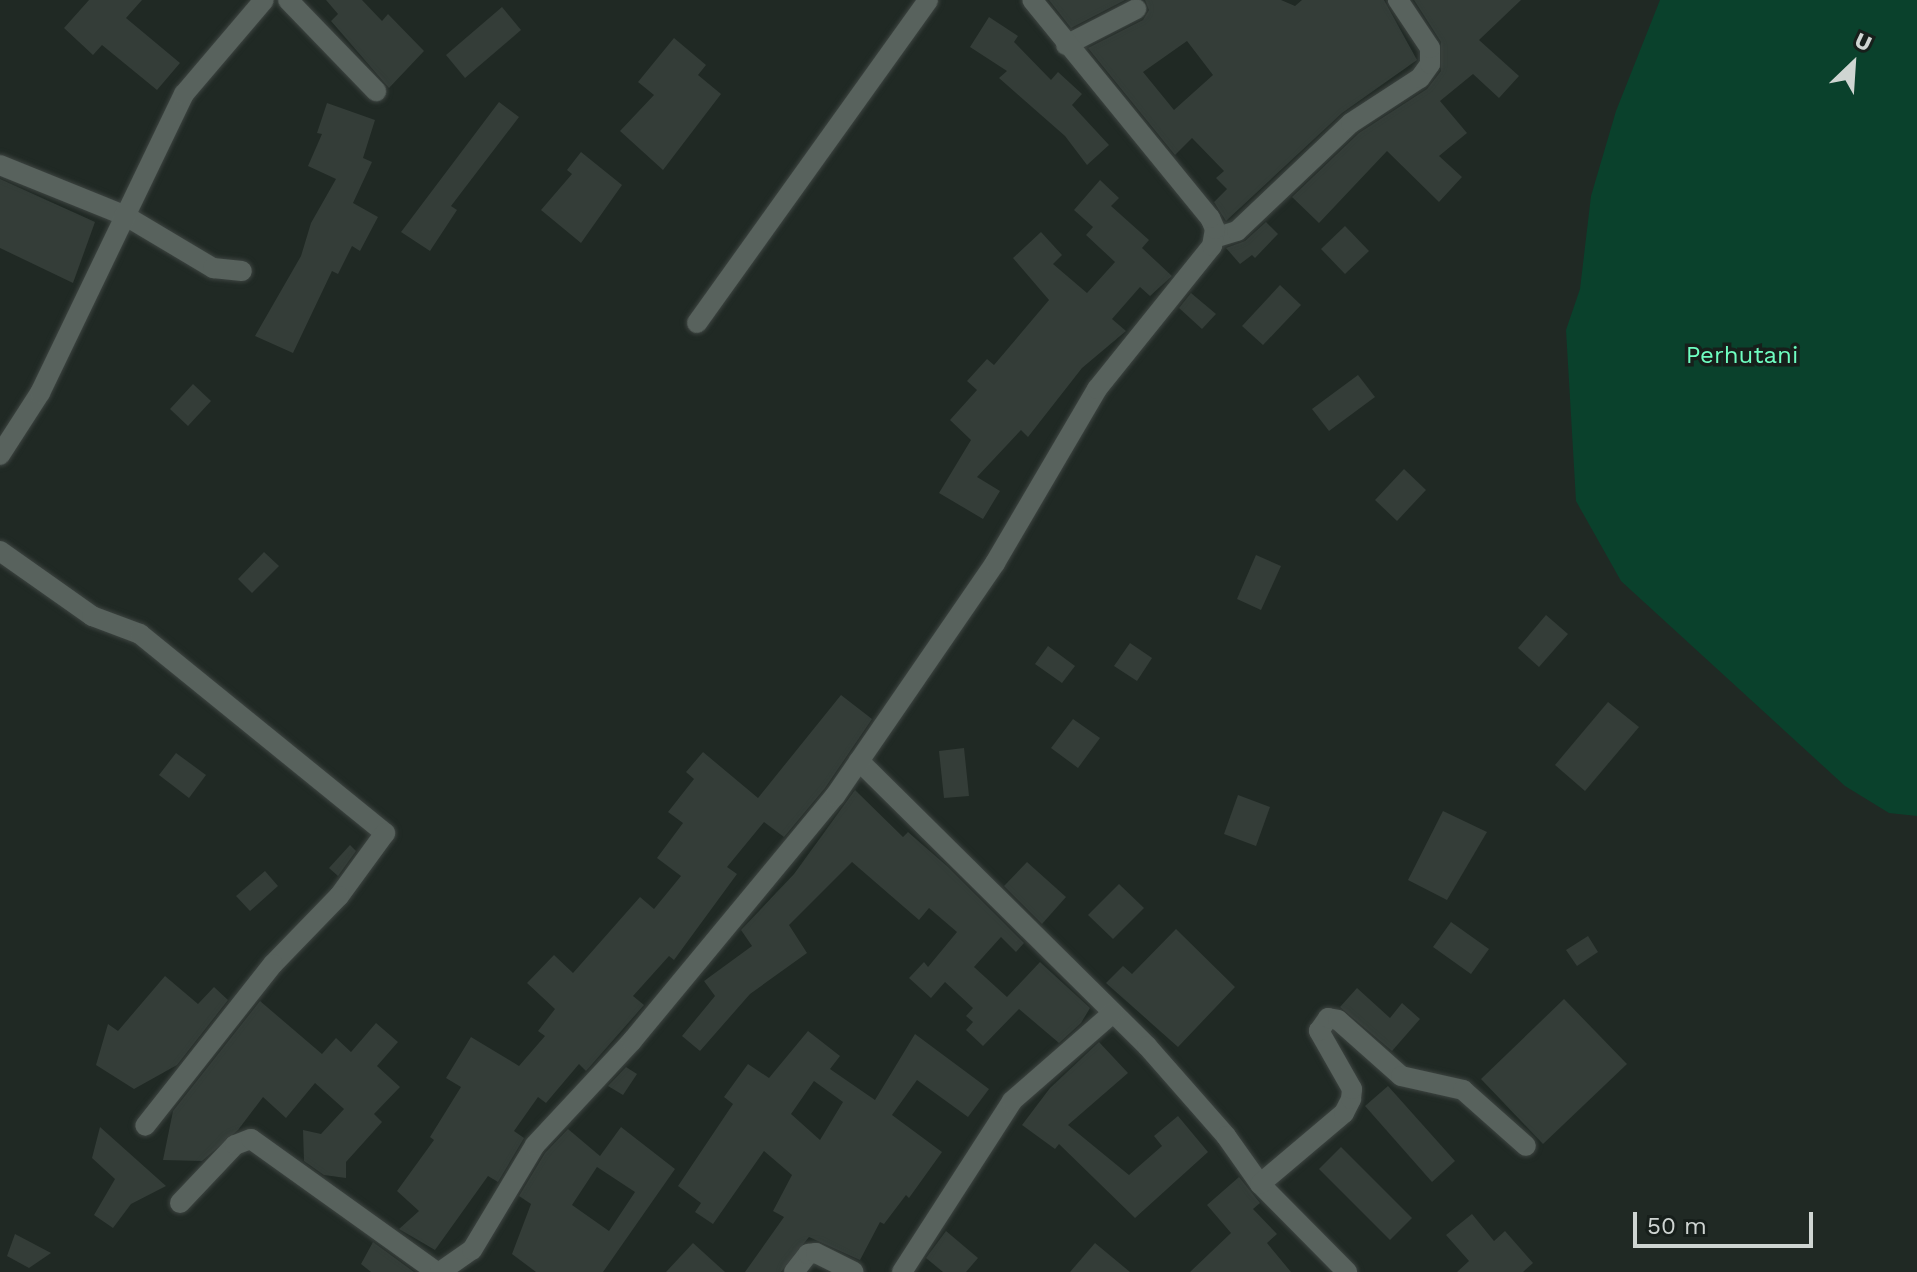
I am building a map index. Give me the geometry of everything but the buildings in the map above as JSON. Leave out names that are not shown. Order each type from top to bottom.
[{"type":"street","points":[[0,455],[40,393],[184,94],[264,0]]},
{"type":"street","points":[[288,0],[376,91]]},
{"type":"street","points":[[697,323],[928,0]]},
{"type":"street","points":[[180,1203],[235,1145],[251,1139],[439,1272],[472,1250],[535,1145],[632,1041],[859,761],[995,563],[1097,389],[1204,258],[1214,238],[1210,218],[1032,0]]},
{"type":"street","points":[[1214,238],[1237,231],[1351,123],[1420,78],[1430,64],[1430,48],[1398,0]]},
{"type":"street","points":[[1066,45],[1136,9]]},
{"type":"street","points":[[0,165],[124,215],[182,254],[213,268],[242,271]]},
{"type":"street","points":[[0,551],[92,616],[140,634],[385,833],[339,896],[273,964],[145,1126]]},
{"type":"street","points":[[859,761],[1113,1013],[1226,1136],[1260,1184],[1347,1272]]},
{"type":"street","points":[[902,1272],[1012,1101],[1113,1013]]},
{"type":"street","points":[[1260,1184],[1344,1113],[1351,1099],[1352,1089],[1319,1031],[1328,1018],[1338,1020],[1401,1076],[1446,1082],[1463,1090],[1526,1146]]},
{"type":"street","points":[[794,1272],[808,1254],[816,1253],[854,1272]]},
{"type":"green space","name":"Perhutani","points":[[1660,0],[1917,0],[1917,816],[1889,813],[1845,786],[1621,581],[1576,501],[1566,330],[1580,289],[1591,196],[1616,111]]}]
